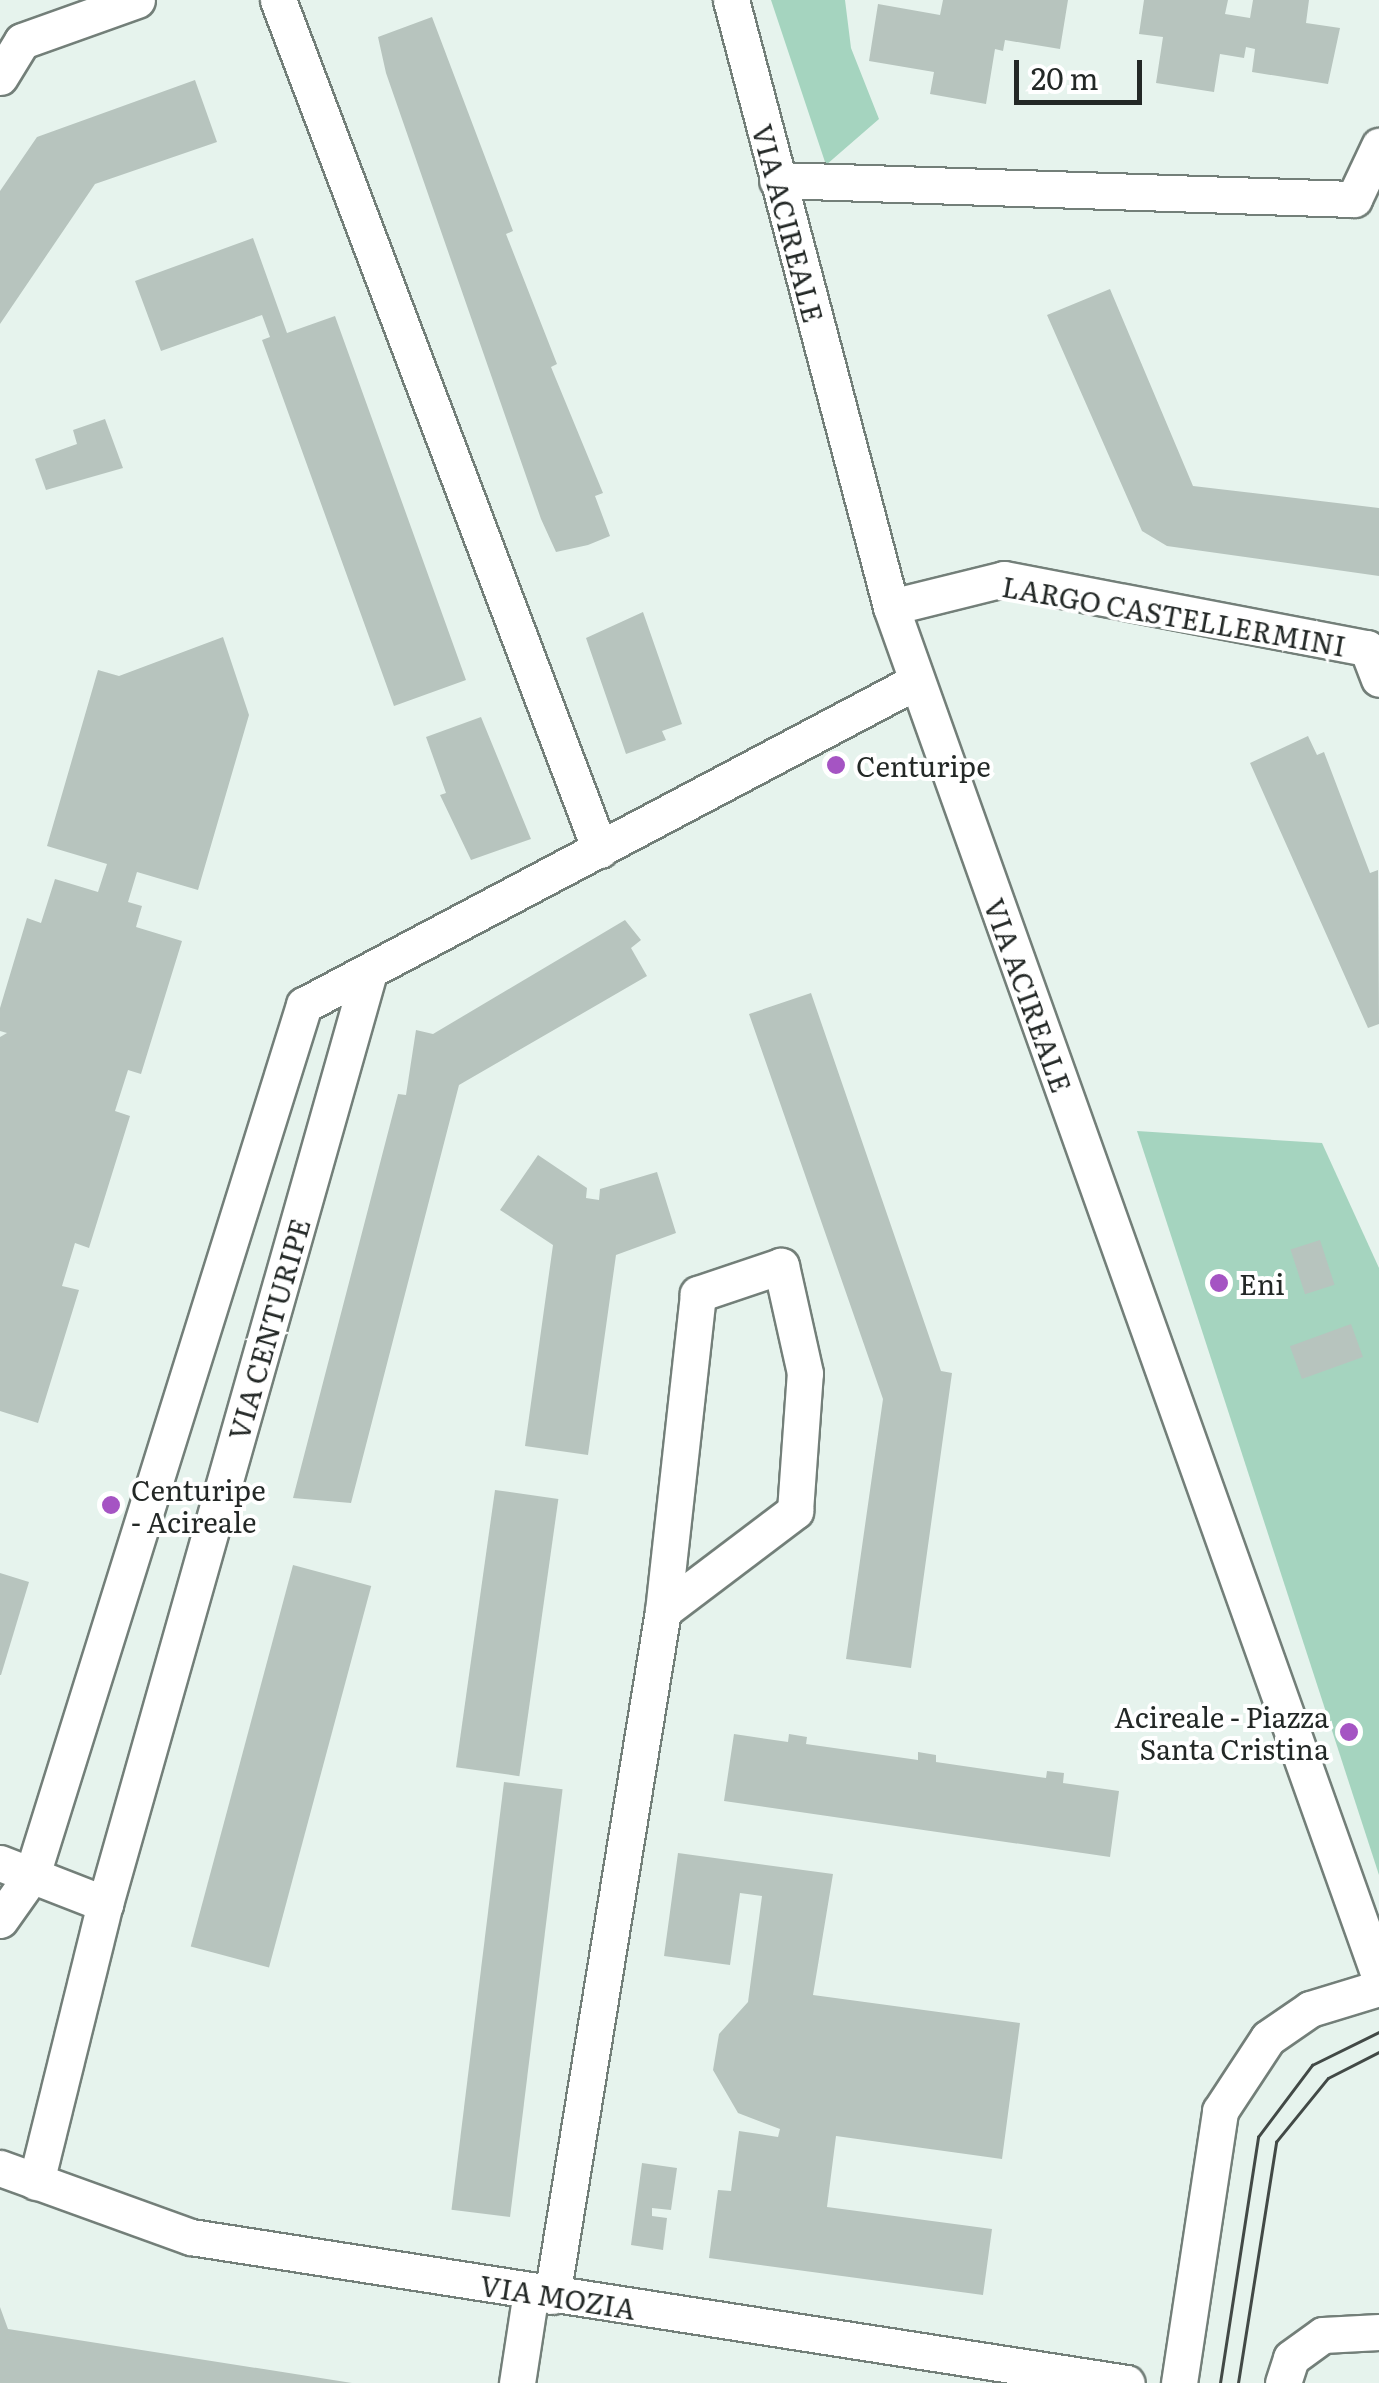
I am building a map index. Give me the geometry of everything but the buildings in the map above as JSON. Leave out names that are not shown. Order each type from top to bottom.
[{"type":"street","points":[[0,77],[22,40],[138,0]]},
{"type":"street","points":[[278,0],[600,850]]},
{"type":"street","name":"VIA ACIREALE","points":[[731,0],[890,607],[1379,1974]]},
{"type":"street","points":[[777,180],[1354,199],[1379,146]]},
{"type":"street","name":"LARGO CASTELLERMINI","points":[[890,607],[1004,579],[1367,648],[1379,679]]},
{"type":"street","points":[[0,1920],[304,1005],[916,681]]},
{"type":"street","name":"VIA CENTURIPE","points":[[36,2182],[106,1904],[370,972]]},
{"type":"street","points":[[517,2383],[542,2294],[664,1612],[698,1294],[781,1266],[804,1373],[795,1511],[664,1612]]},
{"type":"street","points":[[16,1869],[106,1904]]},
{"type":"street","points":[[1179,2383],[1220,2111],[1268,2038],[1310,2009],[1379,1988]]},
{"type":"street","name":"VIA MOZIA","points":[[0,2168],[190,2238],[1127,2383]]},
{"type":"street","points":[[1283,2383],[1291,2358],[1324,2335],[1379,2332]]},
{"type":"green space","points":[[771,0],[845,0],[851,48],[879,119],[826,165]]},
{"type":"green space","points":[[1137,1131],[1322,1143],[1379,1268],[1379,1875]]},
{"type":"tram line","points":[[1220,2383],[1258,2137],[1312,2065],[1379,2032]]},
{"type":"tram line","points":[[1238,2383],[1276,2142],[1328,2078],[1379,2052]]},
{"type":"place","name":"Centuripe","points":[[836,765]]},
{"type":"place","name":"Eni","points":[[1219,1283]]},
{"type":"place","name":"Centuripe - Acireale","points":[[111,1505]]},
{"type":"place","name":"Acireale - Piazza Santa Cristina","points":[[1349,1732]]}]
